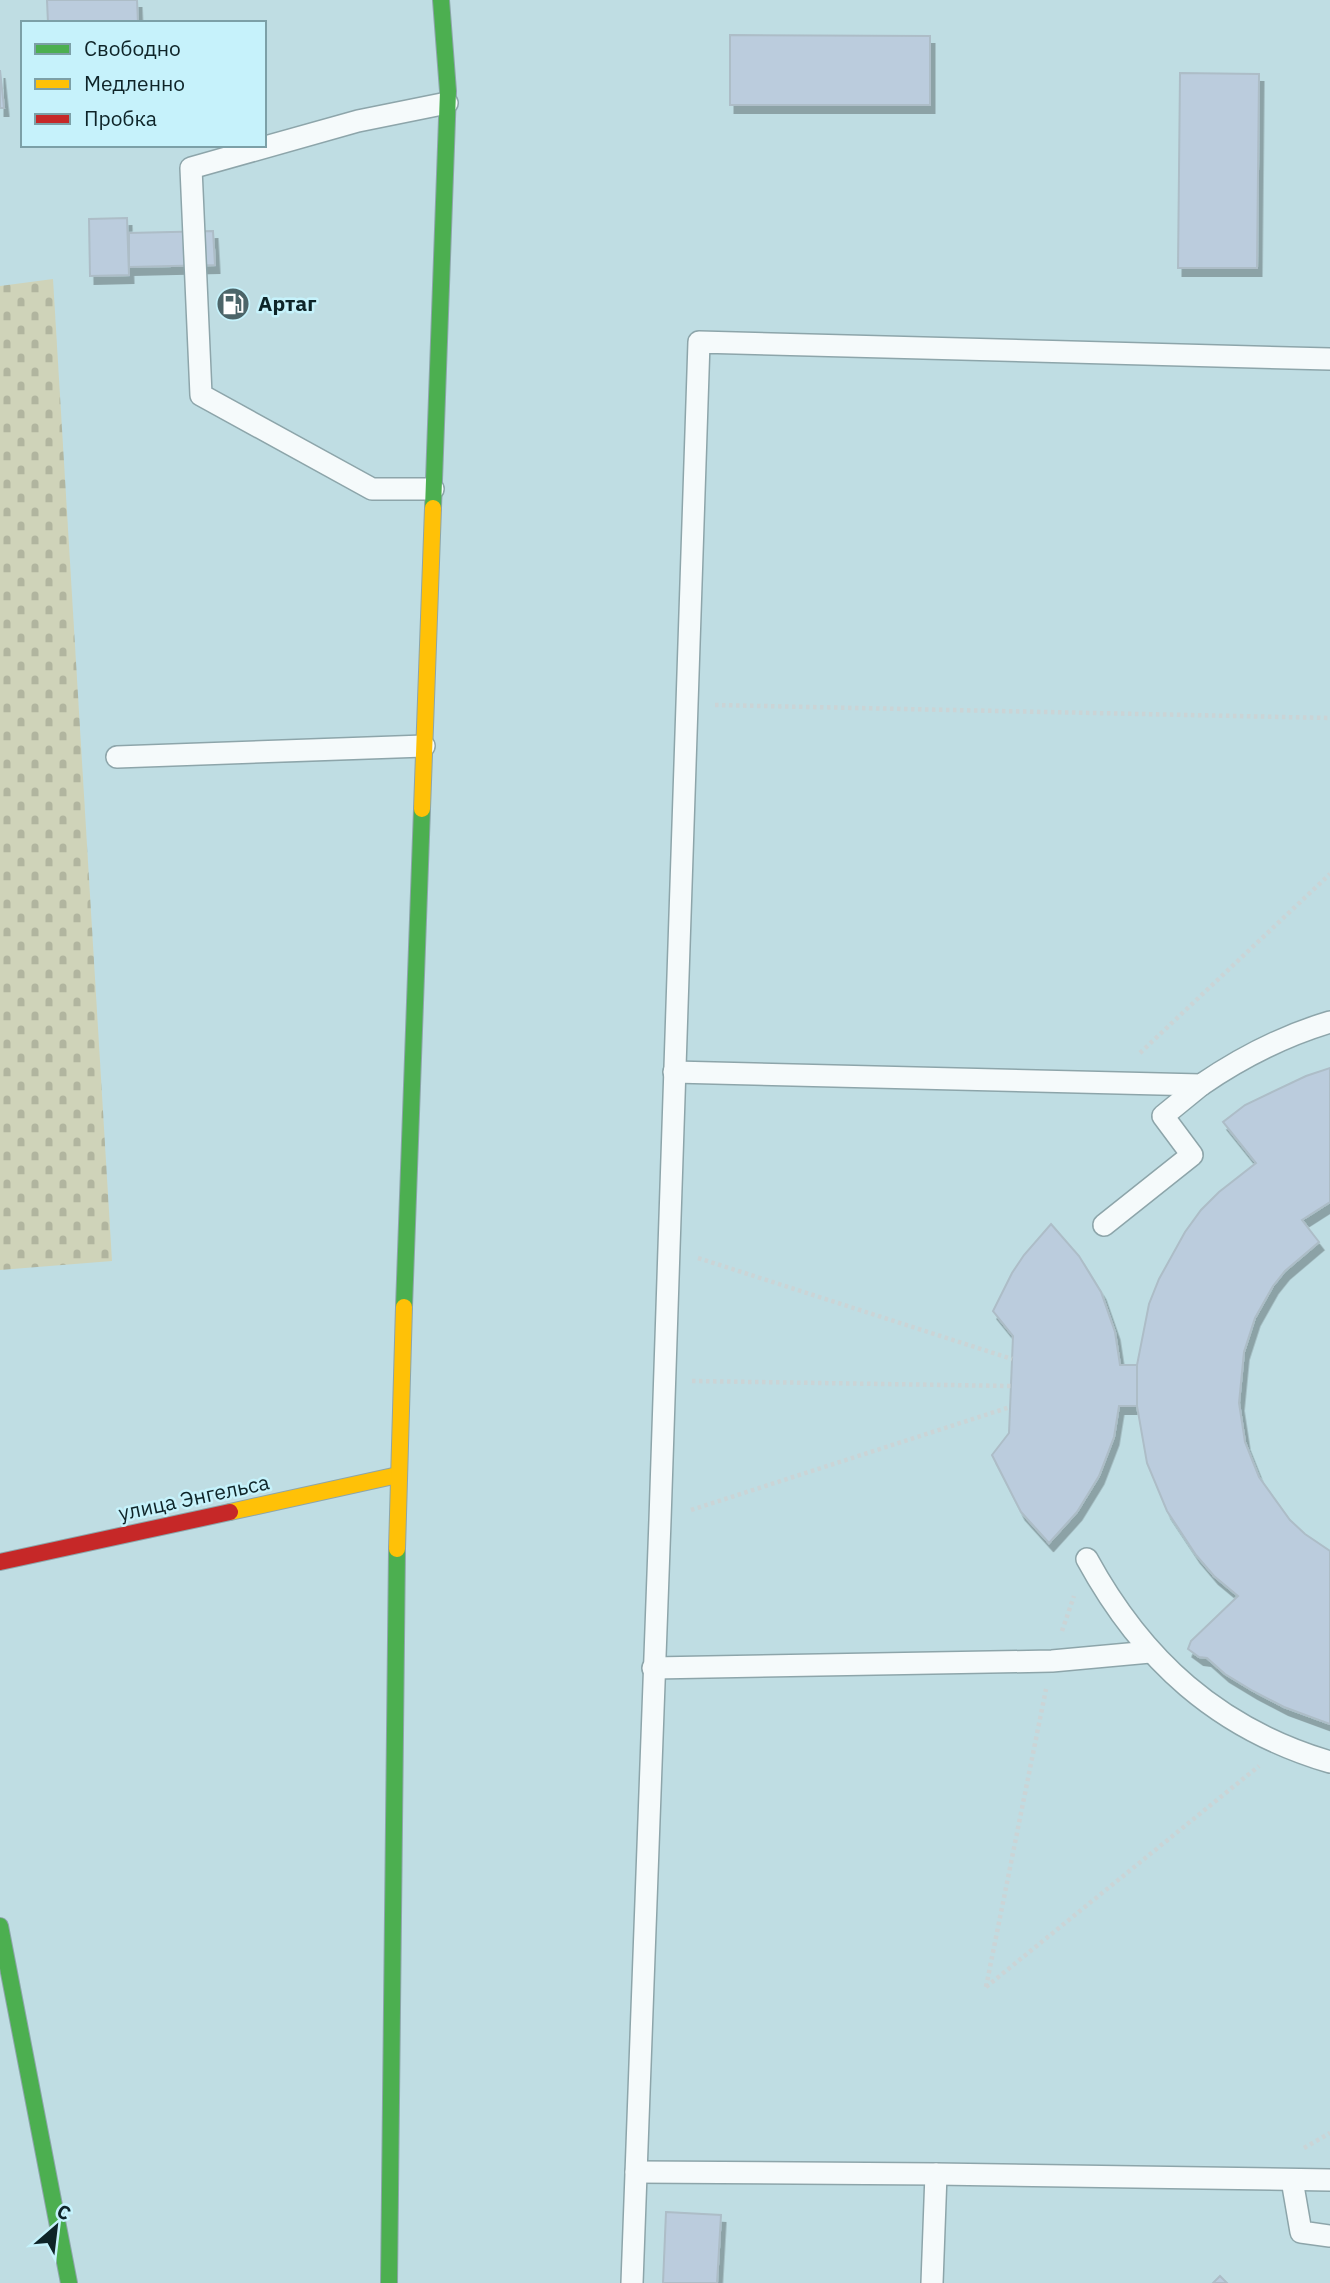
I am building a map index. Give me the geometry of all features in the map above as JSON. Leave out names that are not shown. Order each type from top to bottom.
[{"type":"main road","points":[[389,2283],[398,1475],[447,103],[441,0]]},
{"type":"main road","name":"улица Энгельса","points":[[0,1562],[398,1475]]},
{"type":"main road","points":[[0,1926],[69,2283]]},
{"type":"lane","points":[[266,147],[358,121],[447,103]]},
{"type":"lane","points":[[266,147],[191,168],[201,395],[372,489],[433,489]]},
{"type":"lane","points":[[632,2283],[699,342],[1330,359]]},
{"type":"lane","points":[[117,757],[424,746]]},
{"type":"lane","points":[[1163,1116],[1232,1064],[1265,1046],[1330,1022]]},
{"type":"lane","points":[[674,1072],[1201,1085]]},
{"type":"lane","points":[[1104,1225],[1192,1155],[1136,1083]]},
{"type":"lane","points":[[1087,1559],[1105,1592],[1150,1652],[1207,1703],[1284,1746],[1330,1762]]},
{"type":"lane","points":[[653,1668],[1052,1661],[1150,1652]]},
{"type":"lane","points":[[636,2172],[1330,2180]]},
{"type":"lane","points":[[932,2283],[936,2174]]},
{"type":"lane","points":[[1292,2180],[1301,2232],[1330,2236]]},
{"type":"path","points":[[686,704],[1330,718]]},
{"type":"path","points":[[1108,1083],[1330,874]]},
{"type":"path","points":[[667,1249],[1012,1359]]},
{"type":"path","points":[[663,1381],[1011,1387]]},
{"type":"path","points":[[660,1520],[1010,1407]]},
{"type":"path","points":[[1087,1559],[1052,1661],[986,1987],[1284,1746]]},
{"type":"green space","points":[[53,279],[112,1261],[0,1270],[0,286]]},
{"type":"building","points":[[47,0],[137,0],[138,21],[48,21]]},
{"type":"building","points":[[730,35],[930,36],[930,105],[730,105]]},
{"type":"building","points":[[0,70],[4,108],[0,108]]},
{"type":"building","points":[[1180,73],[1259,74],[1257,268],[1178,268]]},
{"type":"building","points":[[127,218],[129,275],[90,276],[89,219]]},
{"type":"building","points":[[213,231],[215,265],[129,267],[129,233]]},
{"type":"building","points":[[1330,1068],[1330,1202],[1302,1220],[1319,1242],[1285,1271],[1255,1318],[1244,1352],[1239,1403],[1245,1442],[1259,1477],[1290,1520],[1330,1551],[1330,1724],[1284,1707],[1253,1691],[1225,1674],[1207,1658],[1199,1657],[1188,1649],[1191,1641],[1238,1596],[1214,1576],[1196,1555],[1167,1511],[1147,1463],[1137,1406],[1137,1365],[1149,1304],[1159,1279],[1185,1232],[1219,1192],[1256,1163],[1223,1122],[1245,1105],[1306,1076]]},
{"type":"building","points":[[1051,1224],[1079,1256],[1101,1292],[1115,1332],[1120,1365],[1137,1365],[1137,1406],[1119,1406],[1114,1437],[1099,1476],[1077,1512],[1049,1543],[1021,1512],[992,1455],[1009,1433],[1013,1336],[993,1311],[1024,1255]]},
{"type":"building","points":[[666,2212],[721,2215],[717,2283],[663,2283]]},
{"type":"building","points":[[1220,2276],[1227,2283],[1213,2283]]},
{"type":"traffic: fast","points":[[433,508],[448,91],[441,0]]},
{"type":"traffic: fast","points":[[404,1307],[422,809]]},
{"type":"traffic: fast","points":[[389,2283],[397,1549]]},
{"type":"traffic: fast","points":[[0,1926],[69,2283]]},
{"type":"traffic: slow","points":[[422,809],[433,508]]},
{"type":"traffic: slow","points":[[397,1549],[404,1307]]},
{"type":"traffic: slow","points":[[230,1512],[398,1475]]},
{"type":"traffic: jam","points":[[0,1562],[230,1512]]},
{"type":"place","name":"Артаг","points":[[233,304]]}]
